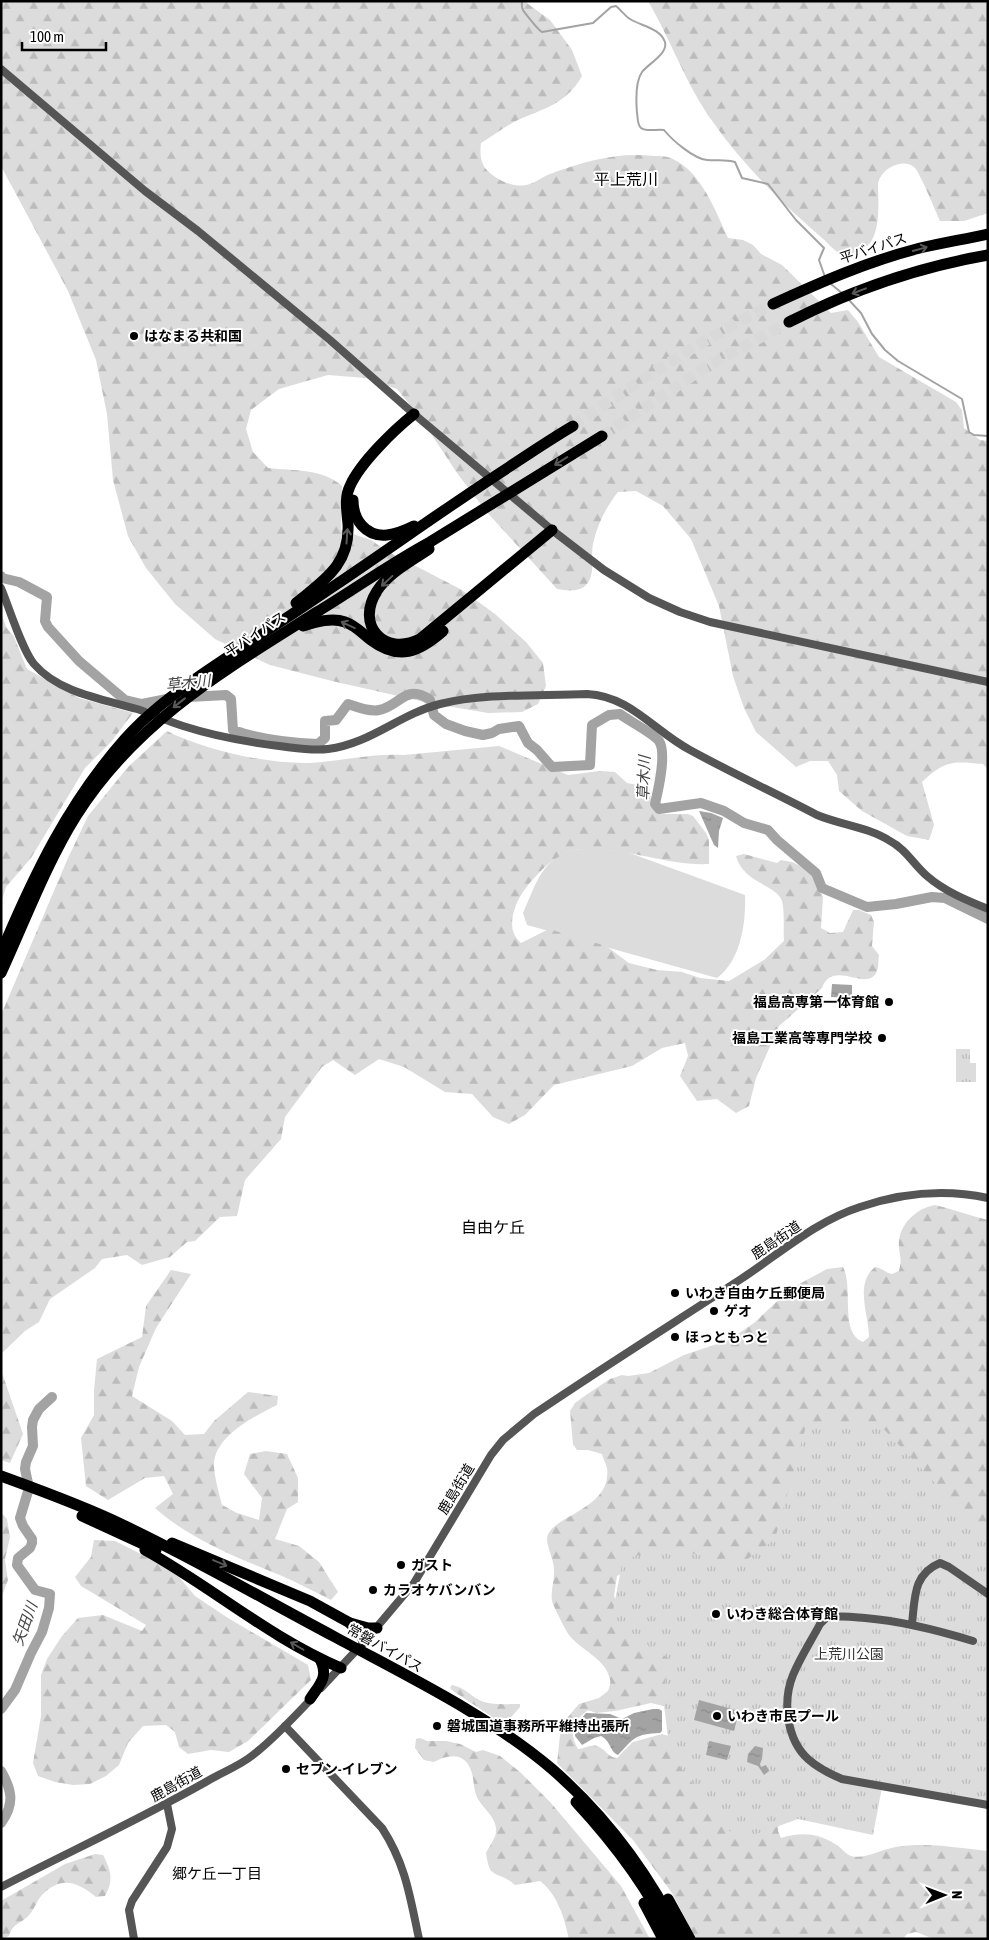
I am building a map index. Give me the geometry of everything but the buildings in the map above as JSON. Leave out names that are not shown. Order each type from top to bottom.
[{"type":"highway","name":"平バイパス","points":[[776,302],[873,263],[920,248],[988,234]]},
{"type":"highway","points":[[789,322],[859,290],[905,274],[953,261],[988,255]]},
{"type":"highway","points":[[414,414],[358,484],[353,501],[353,512],[359,523],[366,529],[377,534],[387,535],[402,531],[453,504]]},
{"type":"highway","points":[[230,659],[332,573],[342,560],[347,544],[346,503],[349,487],[355,477],[396,429],[414,414]]},
{"type":"highway","name":"平バイパス","points":[[1,953],[30,887],[68,814],[99,771],[173,694],[230,659],[270,629],[475,488],[573,426]]},
{"type":"highway","name":"平バイパス","points":[[230,659],[271,640],[360,586],[402,557],[430,542],[602,436]]},
{"type":"highway","points":[[484,508],[388,579],[377,590],[369,610],[372,628],[379,638],[388,643],[399,644],[410,644],[420,639],[552,530]]},
{"type":"highway","points":[[271,640],[319,621],[334,620],[345,622],[382,648],[393,652],[409,652],[420,648],[431,642],[544,542],[552,530]]},
{"type":"highway","name":"平バイパス","points":[[1,973],[39,888],[76,816],[130,740]]},
{"type":"highway","name":"常磐バイパス","points":[[1,1476],[149,1546],[348,1648]]},
{"type":"highway","name":"常磐バイパス","points":[[1,1484],[98,1521],[142,1534],[348,1648],[497,1737],[569,1794],[595,1823],[620,1853],[641,1883],[665,1923],[672,1939]]},
{"type":"highway","points":[[98,1521],[124,1540],[164,1560],[266,1627],[320,1659],[341,1668]]},
{"type":"highway","points":[[142,1534],[175,1544],[310,1601],[350,1623],[368,1628],[377,1628]]},
{"type":"highway","points":[[350,1623],[365,1641]]},
{"type":"highway","name":"常磐バイパス","points":[[363,1657],[485,1721],[543,1762],[575,1790],[600,1816],[627,1849],[664,1906],[681,1939]]},
{"type":"highway","points":[[310,1699],[324,1678],[325,1668],[320,1659]]},
{"type":"highway","points":[[595,1823],[646,1905],[663,1939]]},
{"type":"highway","points":[[627,1849],[654,1877],[680,1918],[690,1939]]},
{"type":"street","points":[[1,69],[144,191],[198,231],[303,318],[552,530],[625,584],[649,598],[685,614],[740,629],[988,682]]},
{"type":"street","points":[[1,588],[28,653],[34,664],[47,675],[80,692],[143,711],[186,727],[244,741],[313,750],[330,749],[356,743],[437,705],[473,699],[587,694],[611,698],[630,706],[673,740],[706,759],[817,815],[876,834],[892,842],[905,852],[925,875],[942,888],[988,909]]},
{"type":"street","name":"鹿島街道","points":[[1,1887],[66,1852],[167,1804],[237,1766],[254,1754],[285,1726],[377,1628],[414,1583],[491,1455],[503,1440],[534,1414],[800,1238],[838,1216],[860,1207],[924,1194],[960,1193],[988,1198]]},
{"type":"street","points":[[912,1624],[919,1581],[929,1568],[940,1563],[949,1567],[988,1594]]},
{"type":"street","points":[[972,1641],[912,1624],[843,1616],[826,1618],[820,1624],[793,1675],[789,1688],[788,1716],[802,1753],[813,1763],[842,1779],[988,1806]]},
{"type":"street","points":[[285,1726],[382,1828],[392,1843],[405,1872],[419,1939]]},
{"type":"street","points":[[134,1939],[130,1918],[130,1904],[167,1847],[171,1836],[172,1822],[167,1804]]},
{"type":"green space","points":[[1,1],[524,1],[550,20],[572,50],[582,76],[562,99],[513,122],[481,143],[483,165],[493,176],[504,182],[521,186],[563,169],[601,159],[640,155],[664,156],[673,159],[692,173],[700,183],[713,204],[728,238],[743,240],[753,245],[761,254],[782,265],[831,313],[848,310],[858,322],[879,357],[956,402],[962,410],[964,428],[980,440],[988,441],[988,769],[983,764],[964,762],[950,764],[937,769],[922,782],[934,825],[929,840],[907,836],[862,811],[839,791],[837,775],[828,761],[810,761],[796,767],[756,732],[744,708],[733,676],[719,606],[691,539],[663,506],[636,491],[618,492],[606,510],[597,530],[592,547],[592,571],[588,583],[584,587],[575,590],[557,589],[485,510],[457,473],[420,417],[397,389],[366,378],[328,375],[279,389],[251,410],[246,429],[253,452],[268,468],[307,471],[334,480],[342,486],[341,530],[371,540],[385,550],[462,590],[495,614],[526,642],[543,663],[546,686],[538,704],[522,712],[488,713],[429,703],[270,665],[215,639],[175,604],[146,568],[128,536],[113,480],[107,414],[96,360],[68,291],[1,166]]},
{"type":"green space","points":[[648,1],[988,1],[988,213],[964,221],[940,221],[915,168],[907,164],[899,164],[893,166],[880,177],[878,183],[877,227],[870,242],[863,250],[857,253],[843,254],[838,252],[778,198],[750,169],[725,138],[703,108]]},
{"type":"green space","points":[[1,612],[6,627],[14,637],[27,669],[79,698],[133,713],[111,742],[85,768],[31,858],[6,887],[1,903]]},
{"type":"green space","points":[[167,731],[217,750],[292,763],[499,746],[568,775],[600,771],[615,772],[627,783],[649,787],[651,802],[658,814],[688,814],[693,816],[709,840],[709,864],[679,862],[606,850],[580,849],[565,853],[550,862],[542,870],[528,885],[516,905],[512,925],[514,935],[521,943],[549,929],[606,946],[629,963],[657,970],[682,972],[700,978],[729,981],[764,960],[784,941],[782,901],[774,891],[745,872],[736,856],[744,854],[777,863],[781,860],[792,862],[813,872],[823,897],[821,928],[830,933],[843,932],[853,910],[859,910],[871,915],[874,922],[872,946],[879,955],[878,969],[873,977],[866,979],[834,976],[827,980],[822,988],[779,1026],[756,1078],[749,1106],[736,1113],[717,1099],[697,1101],[680,1076],[688,1056],[685,1043],[662,1048],[632,1066],[554,1085],[525,1115],[509,1124],[493,1117],[472,1094],[445,1092],[404,1067],[379,1059],[355,1075],[333,1060],[322,1067],[285,1117],[281,1139],[245,1180],[237,1216],[220,1217],[195,1241],[187,1242],[170,1257],[142,1265],[127,1255],[102,1259],[95,1268],[50,1299],[39,1322],[25,1331],[1,1354],[1,1015],[68,858],[88,816],[128,767]]},
{"type":"green space","points":[[603,849],[627,852],[745,895],[743,929],[737,951],[732,961],[717,978],[527,925],[523,913],[541,874],[554,859],[575,850]]},
{"type":"green space","points":[[956,1049],[970,1049],[970,1063],[976,1063],[976,1082],[956,1082]]},
{"type":"green space","points":[[935,1205],[988,1220],[988,1577],[630,1569],[617,1576],[614,1596],[622,1614],[675,1651],[667,1707],[651,1703],[615,1711],[596,1713],[588,1710],[576,1723],[573,1737],[578,1749],[597,1746],[611,1757],[617,1758],[633,1742],[662,1734],[672,1737],[779,1818],[778,1831],[781,1838],[802,1834],[815,1836],[828,1840],[849,1855],[856,1857],[896,1847],[919,1845],[988,1851],[988,1939],[934,1939],[916,1932],[907,1934],[903,1939],[696,1939],[672,1893],[633,1840],[557,1763],[560,1735],[567,1718],[579,1704],[599,1698],[608,1691],[610,1683],[604,1666],[569,1635],[552,1600],[554,1570],[547,1540],[550,1532],[557,1525],[590,1503],[600,1494],[606,1482],[607,1468],[602,1454],[588,1450],[577,1450],[573,1444],[570,1411],[575,1403],[610,1379],[622,1375],[649,1373],[684,1355],[729,1340],[754,1323],[790,1289],[827,1269],[843,1267],[846,1276],[851,1329],[856,1337],[863,1342],[869,1337],[864,1291],[865,1282],[869,1274],[875,1267],[892,1274],[899,1271],[901,1261],[899,1239],[901,1232],[909,1219],[915,1214]]},
{"type":"green space","points":[[171,1270],[191,1274],[156,1328],[139,1367],[132,1396],[172,1421],[185,1435],[204,1434],[214,1421],[248,1392],[278,1396],[277,1405],[237,1429],[220,1446],[215,1456],[216,1482],[222,1505],[237,1513],[259,1520],[262,1498],[244,1474],[250,1454],[266,1451],[287,1454],[298,1478],[298,1502],[287,1509],[275,1539],[299,1546],[319,1562],[338,1592],[331,1600],[199,1539],[169,1519],[155,1508],[173,1494],[164,1476],[145,1478],[108,1500],[86,1486],[81,1438],[94,1415],[97,1359],[142,1337],[146,1306]]},
{"type":"green space","points":[[1,1370],[23,1434],[10,1463],[1,1460]]},
{"type":"green space","name":"上荒川公園","points":[[877,1422],[988,1539],[988,1805],[882,1787],[873,1835],[798,1819],[737,1841],[670,1754],[663,1697],[668,1658],[611,1621],[623,1559],[670,1548],[739,1565],[775,1539],[806,1426]]},
{"type":"green space","points":[[1,1512],[7,1519],[10,1537],[5,1559],[8,1580],[1,1598]]},
{"type":"green space","points":[[94,1540],[115,1541],[151,1559],[179,1577],[195,1596],[228,1618],[308,1665],[311,1680],[248,1741],[229,1752],[211,1750],[188,1754],[179,1747],[175,1732],[166,1725],[143,1726],[128,1743],[119,1765],[106,1776],[90,1784],[73,1785],[55,1782],[38,1776],[33,1763],[41,1716],[41,1675],[47,1659],[62,1636],[78,1618],[103,1615],[142,1631],[146,1625],[81,1586],[75,1577],[91,1557]]},
{"type":"green space","points":[[452,1685],[461,1688],[484,1702],[520,1704],[520,1707],[506,1723],[500,1722],[453,1691],[450,1688]]},
{"type":"green space","points":[[420,1738],[427,1741],[446,1741],[460,1744],[476,1752],[483,1750],[500,1756],[520,1772],[551,1803],[621,1886],[650,1939],[569,1939],[556,1900],[540,1881],[515,1885],[492,1872],[486,1853],[493,1841],[496,1828],[491,1816],[478,1799],[472,1772],[467,1763],[459,1757],[444,1758],[434,1762],[424,1760],[415,1748],[416,1739]]},
{"type":"green space","points":[[95,1854],[103,1855],[110,1871],[110,1885],[105,1896],[96,1897],[83,1888],[69,1883],[56,1885],[42,1895],[30,1914],[13,1928],[9,1936],[1,1939],[1,1901],[65,1864]]},
{"type":"water","points":[[699,811],[723,818],[719,831],[718,848],[714,845]]},
{"type":"water","points":[[832,984],[852,985],[852,998],[831,997]]},
{"type":"water","name":"いわき市民プール","points":[[699,1700],[739,1711],[734,1731],[694,1720]]},
{"type":"water","points":[[653,1709],[662,1711],[662,1731],[660,1733],[645,1734],[636,1738],[618,1755],[615,1754],[607,1741],[601,1736],[582,1745],[575,1736],[576,1725],[586,1713],[610,1714],[622,1719],[634,1713]]},
{"type":"water","points":[[709,1741],[731,1746],[727,1760],[706,1755]]},
{"type":"water","points":[[755,1746],[763,1748],[760,1764],[761,1767],[766,1765],[769,1771],[764,1775],[758,1766],[747,1762],[748,1754]]},
{"type":"waterway","points":[[522,1],[523,10],[542,32],[593,23],[611,7],[616,6],[630,19],[659,33],[665,42],[664,51],[642,72],[638,81],[636,103],[638,121],[641,128],[646,130],[664,130],[690,153],[702,159],[735,162],[742,178],[768,184],[796,220],[824,248],[819,260],[825,277]]},
{"type":"waterway","points":[[831,284],[843,294]]},
{"type":"waterway","points":[[848,299],[861,313],[872,334],[885,350],[898,361],[962,399],[969,432],[974,435],[988,436]]},
{"type":"waterway","name":"草木川","points":[[1,576],[2,578],[19,582],[47,597],[45,621],[48,627],[79,661],[125,700],[142,704],[172,698]]},
{"type":"waterway","name":"草木川","points":[[189,697],[226,695],[231,699],[233,730],[275,740],[318,744],[325,738],[325,721],[336,720],[348,704],[368,710],[379,710],[386,708],[403,697],[415,694],[422,695],[430,700],[434,715],[446,724],[465,731],[483,735],[499,729],[519,726],[528,743],[552,767],[590,765],[592,725],[609,715],[620,714],[652,734],[659,741],[662,763],[655,804],[659,809],[701,803],[724,811],[744,823],[768,830],[816,873],[822,888],[867,907],[932,897],[945,898],[988,919]]},
{"type":"waterway","name":"矢田川","points":[[1,1709],[15,1690],[42,1632],[49,1608],[50,1594],[35,1590],[17,1565],[18,1558],[30,1548],[32,1543],[32,1539],[20,1518],[29,1488],[25,1469],[33,1446],[33,1420],[39,1409],[52,1397]]},
{"type":"waterway","name":"矢田川","points":[[1,1771],[10,1791],[10,1803],[1,1823]]},
{"type":"tunnel","points":[[573,426],[671,361],[773,304]]},
{"type":"tunnel","points":[[602,436],[704,368],[789,322]]},
{"type":"place","name":"はなまる共和国","points":[[134,336]]},
{"type":"place","name":"福島高専第一体育館","points":[[889,1002]]},
{"type":"place","name":"福島工業高等専門学校","points":[[882,1038]]},
{"type":"place","name":"いわき自由ケ丘郵便局","points":[[675,1293]]},
{"type":"place","name":"ゲオ","points":[[714,1311]]},
{"type":"place","name":"ほっともっと","points":[[675,1337]]},
{"type":"place","name":"ガスト","points":[[401,1565]]},
{"type":"place","name":"カラオケバンバン","points":[[373,1590]]},
{"type":"place","name":"いわき総合体育館","points":[[716,1614]]},
{"type":"place","name":"いわき市民プール","points":[[717,1716]]},
{"type":"place","name":"磐城国道事務所平維持出張所","points":[[437,1726]]},
{"type":"place","name":"セブン-イレブン","points":[[286,1769]]},
{"type":"district","name":"平上荒川","points":[[626,179]]},
{"type":"district","name":"自由ケ丘","points":[[493,1227]]},
{"type":"district","name":"郷ケ丘一丁目","points":[[217,1874]]}]
